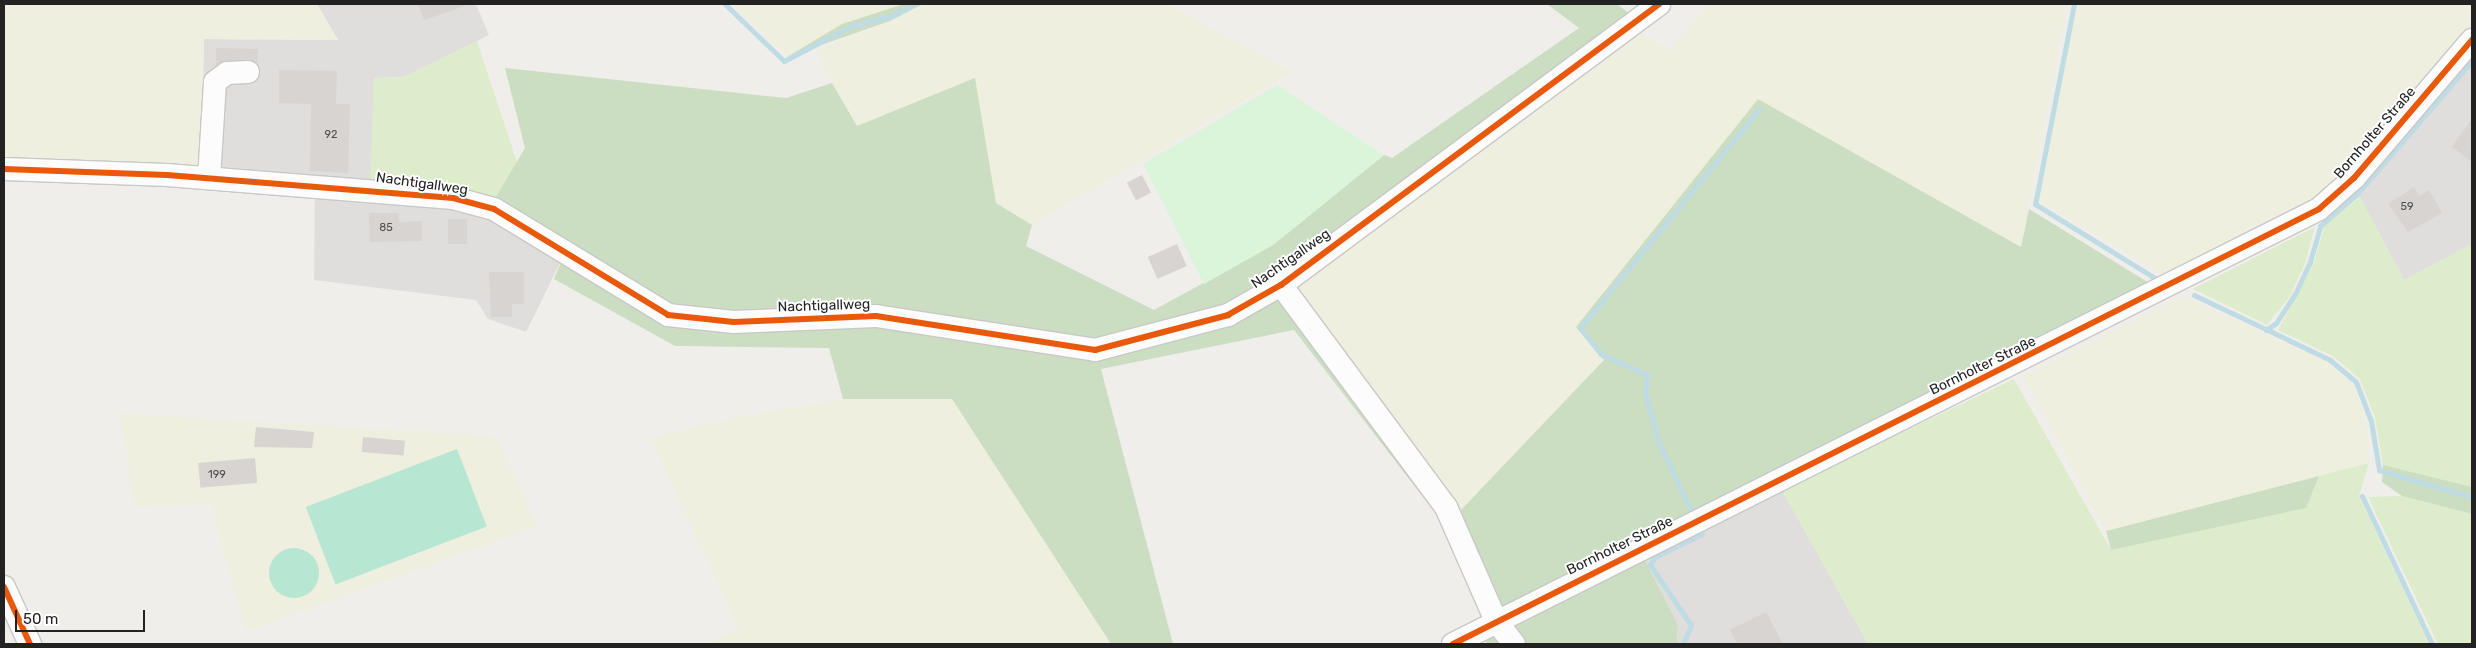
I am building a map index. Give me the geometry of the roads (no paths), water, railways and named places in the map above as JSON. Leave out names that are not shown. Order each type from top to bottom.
[{"type":"street","name":"Nachtigallweg","points":[[4,169],[209,178],[406,191],[494,209],[668,315],[734,322],[876,316],[1095,350],[1228,315],[1281,285],[1659,4]]},
{"type":"street","name":"Bornholter Straße","points":[[1453,644],[2319,209],[2354,178],[2472,40]]},
{"type":"street","points":[[209,178],[215,82],[227,73],[248,72]]},
{"type":"street","points":[[1281,285],[1446,507],[1496,622],[1514,644]]},
{"type":"street","points":[[4,587],[30,644]]},
{"type":"waterway","points":[[725,4],[784,61],[851,26],[892,16],[915,4]]},
{"type":"waterway","points":[[2074,4],[2035,204],[2158,280]]},
{"type":"waterway","points":[[2266,330],[2276,323],[2295,294],[2310,262],[2320,226],[2356,195],[2472,61]]},
{"type":"waterway","points":[[1691,511],[1658,441],[1645,392],[1647,375],[1601,354],[1580,328],[1759,109]]},
{"type":"waterway","points":[[2194,295],[2330,360],[2356,382],[2371,421],[2379,470],[2472,497]]},
{"type":"waterway","points":[[2362,496],[2432,644]]},
{"type":"waterway","points":[[1683,644],[1691,625],[1650,565],[1655,557],[1702,534]]}]
